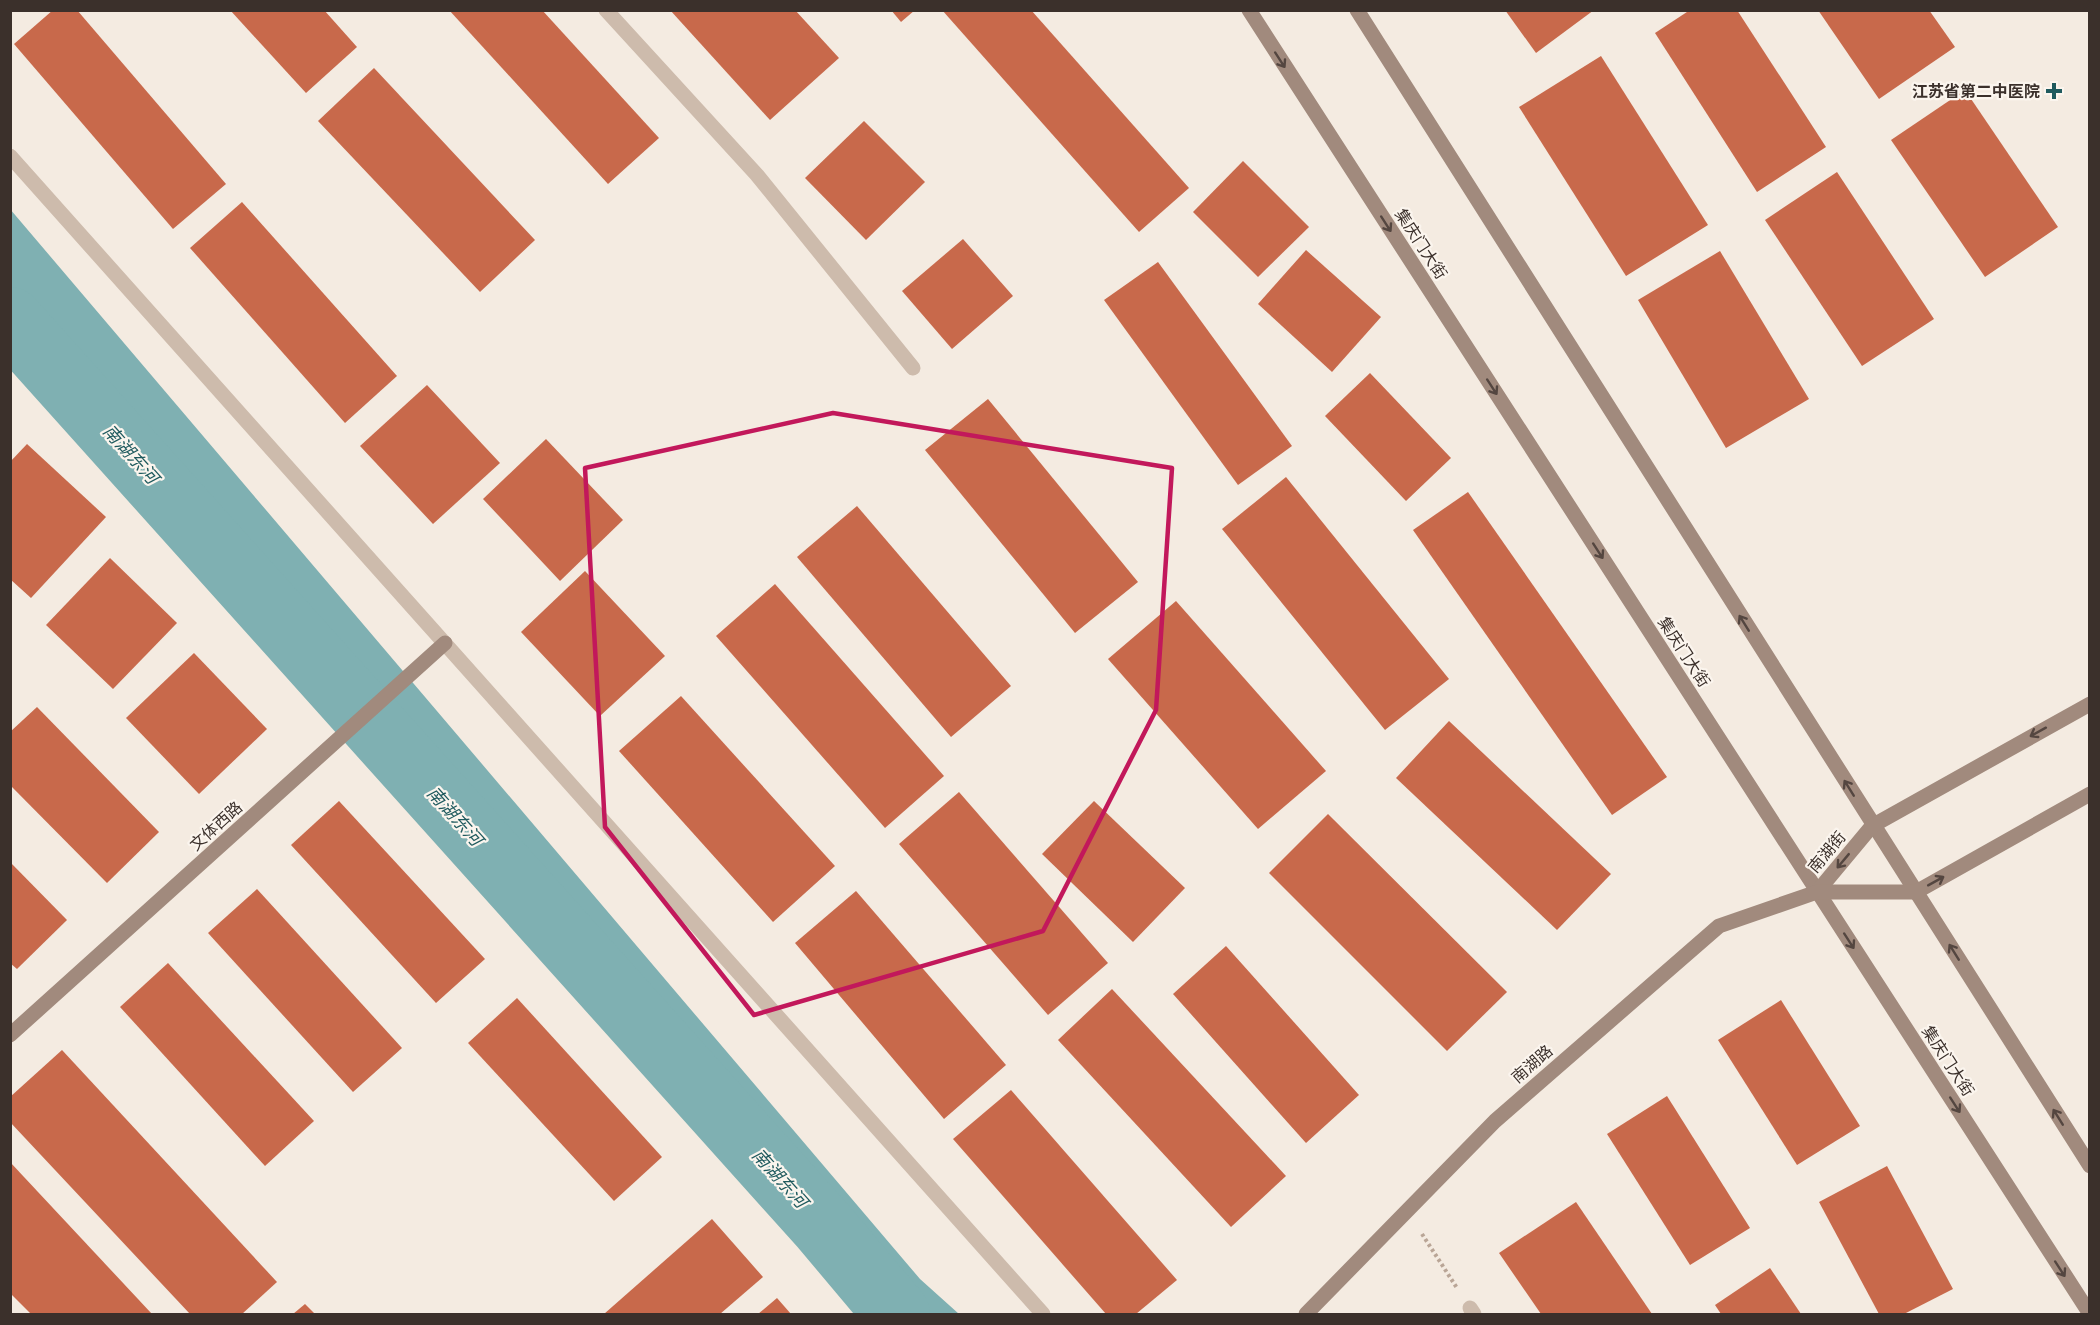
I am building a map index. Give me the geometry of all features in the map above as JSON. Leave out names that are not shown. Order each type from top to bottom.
[{"type":"main road","name":"集庆门大街","points":[[1249,10],[2090,1314]]},
{"type":"main road","points":[[1357,10],[1872,826],[2090,1166]]},
{"type":"main road","name":"文体西路","points":[[10,1035],[445,643]]},
{"type":"main road","name":"南湖街","points":[[1817,892],[1872,826],[2090,704]]},
{"type":"main road","name":"南湖街","points":[[1817,892],[1916,892],[2090,794]]},
{"type":"main road","name":"南湖路","points":[[1306,1314],[1495,1121],[1719,926],[1817,892]]},
{"type":"street","points":[[606,10],[757,175],[913,368]]},
{"type":"street","points":[[10,156],[1042,1314]]},
{"type":"path","points":[[1407,1210],[1472,1311]]},
{"type":"highlighted area","points":[[833,413],[1172,468],[1156,710],[1043,931],[754,1015],[605,827],[585,468]]},
{"type":"water","points":[[10,209],[920,1279],[959,1314],[911,1314],[11,320]]},
{"type":"building","points":[[53,10],[77,10],[226,184],[173,229],[14,44]]},
{"type":"building","points":[[230,10],[324,10],[357,47],[306,93]]},
{"type":"building","points":[[449,10],[542,10],[659,138],[608,184]]},
{"type":"building","points":[[670,10],[795,10],[839,58],[770,120]]},
{"type":"building","points":[[891,10],[915,10],[901,22]]},
{"type":"building","points":[[942,10],[1031,10],[1189,188],[1139,232]]},
{"type":"building","points":[[1505,10],[1594,10],[1536,53]]},
{"type":"building","points":[[1690,10],[1737,10],[1826,147],[1757,192],[1655,33]]},
{"type":"building","points":[[1818,10],[1929,10],[1955,47],[1879,99]]},
{"type":"building","points":[[1601,56],[1708,225],[1626,276],[1519,107]]},
{"type":"building","points":[[374,68],[535,240],[480,292],[318,121]]},
{"type":"building","points":[[1965,90],[2058,227],[1985,277],[1891,140]]},
{"type":"building","points":[[864,121],[925,182],[866,240],[805,178]]},
{"type":"building","points":[[1243,161],[1309,227],[1258,277],[1193,212]]},
{"type":"building","points":[[1837,172],[1934,319],[1862,366],[1765,220]]},
{"type":"building","points":[[242,202],[397,376],[345,423],[190,248]]},
{"type":"building","points":[[963,239],[1013,296],[952,349],[902,291]]},
{"type":"building","points":[[1306,250],[1381,317],[1332,372],[1258,304]]},
{"type":"building","points":[[1720,251],[1809,399],[1726,448],[1638,300]]},
{"type":"building","points":[[1158,262],[1292,446],[1238,485],[1104,300]]},
{"type":"building","points":[[1370,373],[1451,458],[1406,501],[1325,416]]},
{"type":"building","points":[[427,385],[500,463],[433,524],[360,446]]},
{"type":"building","points":[[988,399],[1138,582],[1075,633],[925,450]]},
{"type":"building","points":[[546,439],[623,520],[560,581],[483,499]]},
{"type":"building","points":[[27,444],[106,517],[31,598],[10,579],[10,462]]},
{"type":"building","points":[[1286,477],[1449,679],[1385,730],[1222,529]]},
{"type":"building","points":[[1468,492],[1667,777],[1612,815],[1413,530]]},
{"type":"building","points":[[857,506],[1011,686],[951,737],[797,557]]},
{"type":"building","points":[[110,558],[177,623],[113,689],[46,625]]},
{"type":"building","points":[[585,571],[665,656],[600,716],[521,632]]},
{"type":"building","points":[[775,584],[944,776],[885,828],[716,636]]},
{"type":"building","points":[[1176,601],[1326,771],[1258,829],[1108,659]]},
{"type":"building","points":[[194,653],[267,729],[199,794],[126,718]]},
{"type":"building","points":[[681,696],[835,866],[773,922],[619,751]]},
{"type":"building","points":[[37,707],[159,832],[107,883],[10,785],[10,732]]},
{"type":"building","points":[[1449,721],[1611,874],[1557,930],[1396,778]]},
{"type":"building","points":[[959,792],[1108,963],[1048,1015],[899,844]]},
{"type":"building","points":[[339,801],[485,959],[436,1003],[291,845]]},
{"type":"building","points":[[1094,801],[1185,888],[1133,942],[1042,854]]},
{"type":"building","points":[[1328,814],[1507,992],[1447,1051],[1269,873]]},
{"type":"building","points":[[10,862],[67,920],[17,969],[10,963]]},
{"type":"building","points":[[257,889],[402,1048],[353,1092],[208,933]]},
{"type":"building","points":[[856,891],[1006,1065],[944,1119],[795,943]]},
{"type":"building","points":[[1226,946],[1359,1095],[1306,1143],[1173,994]]},
{"type":"building","points":[[168,963],[314,1121],[265,1166],[120,1007]]},
{"type":"building","points":[[1112,989],[1286,1176],[1231,1227],[1058,1040]]},
{"type":"building","points":[[517,998],[662,1157],[614,1201],[468,1043]]},
{"type":"building","points":[[1781,1000],[1860,1126],[1797,1165],[1718,1040]]},
{"type":"building","points":[[62,1050],[277,1282],[242,1314],[190,1314],[10,1122],[10,1097]]},
{"type":"building","points":[[1011,1090],[1177,1280],[1136,1314],[1106,1314],[953,1139]]},
{"type":"building","points":[[1667,1096],[1750,1228],[1690,1265],[1607,1134]]},
{"type":"building","points":[[10,1162],[152,1314],[31,1314],[10,1293]]},
{"type":"building","points":[[1887,1166],[1953,1289],[1904,1314],[1879,1314],[1819,1202]]},
{"type":"building","points":[[1576,1202],[1652,1314],[1541,1314],[1499,1253]]},
{"type":"building","points":[[712,1219],[763,1277],[720,1314],[604,1314]]},
{"type":"building","points":[[1770,1268],[1801,1314],[1721,1314],[1715,1305]]},
{"type":"building","points":[[777,1298],[791,1314],[758,1314]]},
{"type":"building","points":[[305,1304],[315,1314],[293,1314]]},
{"type":"waterway","name":"南湖东河","points":[[10,320],[823,1226],[897,1314]]},
{"type":"place","name":"江苏省第二中医院","points":[[2054,91]]}]
